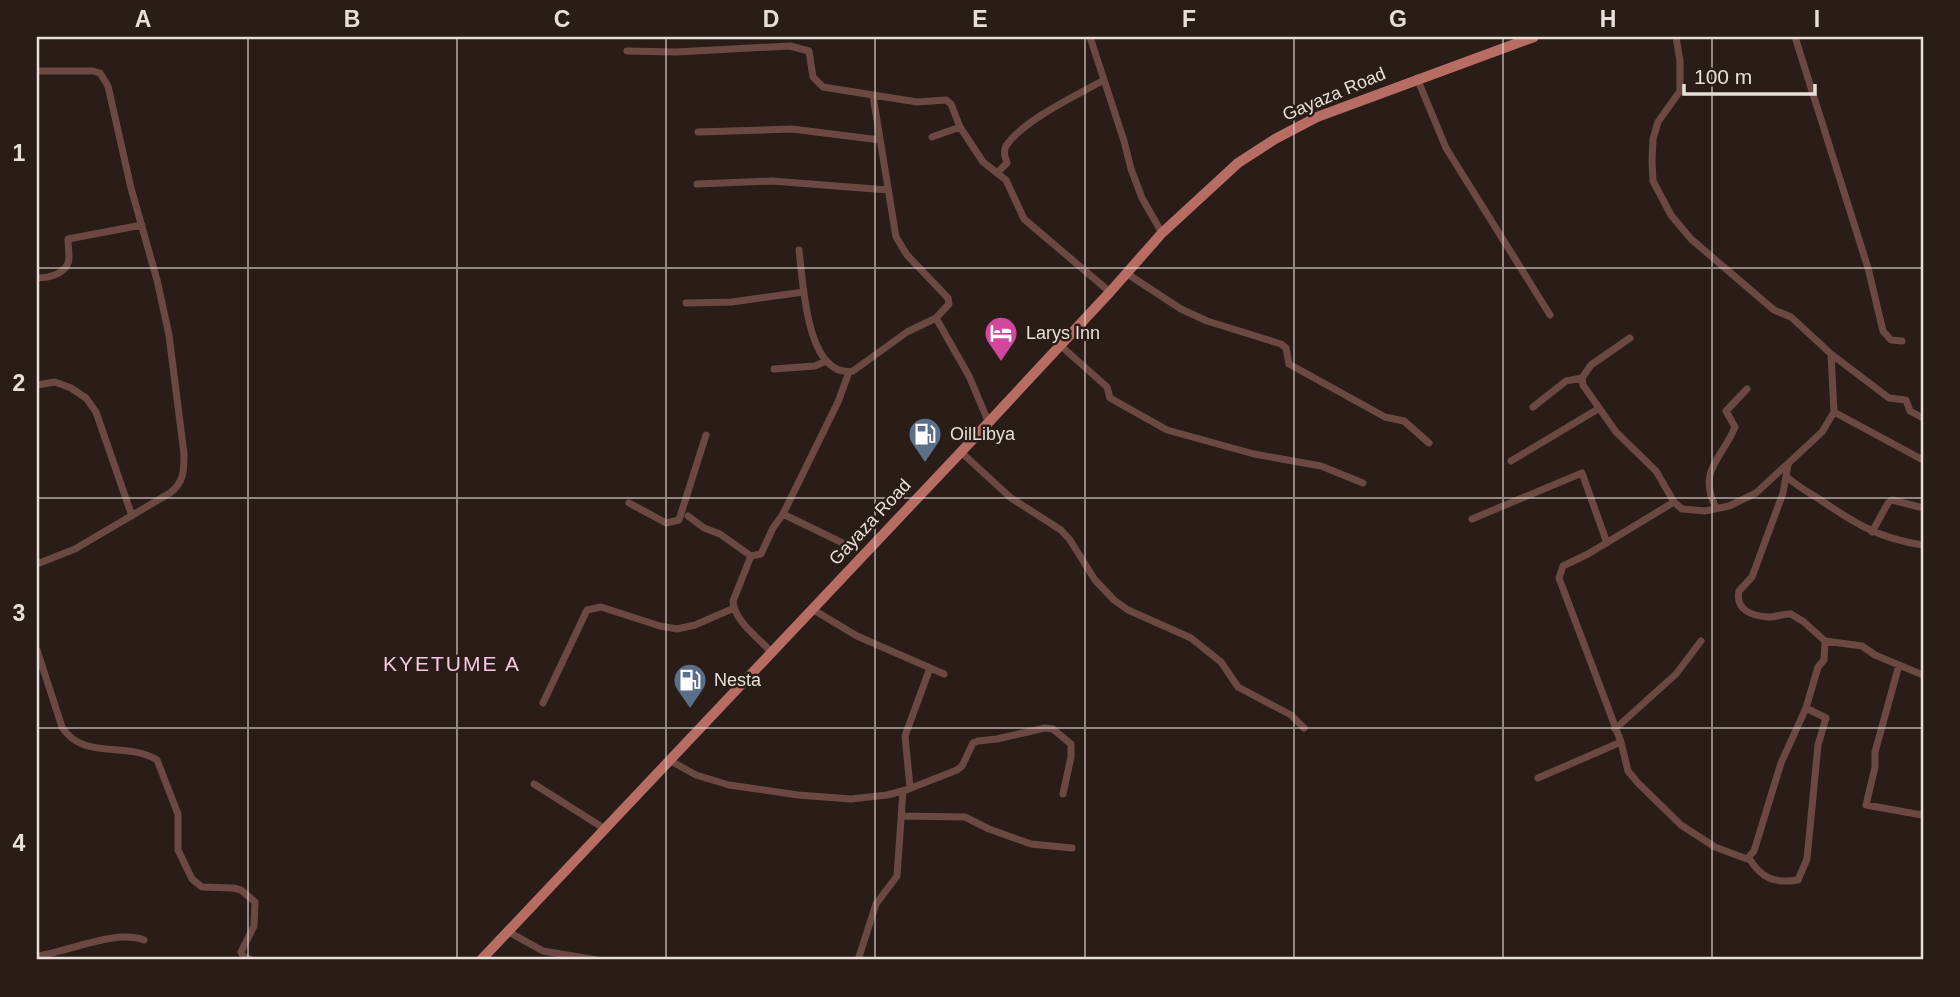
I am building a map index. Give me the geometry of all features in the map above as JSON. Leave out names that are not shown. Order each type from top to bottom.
[{"type":"main road","name":"Gayaza Road","points":[[481,960],[961,452],[1162,233],[1238,163],[1275,139],[1317,117],[1534,37]]},
{"type":"street","points":[[1090,37],[1131,169],[1142,198],[1162,233]]},
{"type":"street","points":[[1676,37],[1680,61],[1679,91],[1658,122],[1653,139],[1652,161],[1656,189],[1671,215],[1701,248],[1774,310],[1795,320],[1831,354],[1889,398],[1906,400],[1910,411],[1923,418]]},
{"type":"street","points":[[1795,37],[1868,268],[1883,331],[1891,340],[1902,341]]},
{"type":"street","points":[[627,51],[790,46],[807,48],[811,55],[813,77],[831,90],[917,102],[946,100],[951,104],[960,127],[982,162],[1006,180],[1024,219],[1110,292]]},
{"type":"street","points":[[37,71],[93,71],[100,73],[105,79],[169,335],[184,454],[184,472],[175,489],[75,549],[37,564]]},
{"type":"street","points":[[1417,78],[1446,148],[1550,315]]},
{"type":"street","points":[[997,173],[1007,163],[1004,155],[1007,146],[1032,121],[1104,80]]},
{"type":"street","points":[[799,250],[814,340],[826,361],[838,370],[849,372],[860,367],[907,332],[936,318],[945,310],[949,300],[907,256],[896,237],[873,96]]},
{"type":"street","points":[[932,137],[960,127]]},
{"type":"street","points":[[698,132],[792,129],[880,140]]},
{"type":"street","points":[[697,184],[772,181],[888,190]]},
{"type":"street","points":[[37,278],[61,272],[67,266],[70,259],[68,239],[142,225]]},
{"type":"street","points":[[1126,273],[1198,317],[1281,344],[1286,348],[1289,364],[1385,417],[1404,421],[1429,443]]},
{"type":"street","points":[[686,303],[732,302],[804,292]]},
{"type":"street","points":[[936,318],[969,376],[988,421]]},
{"type":"street","points":[[1630,338],[1591,365],[1582,378],[1583,384],[1616,432],[1656,471],[1674,502],[1682,509],[1692,511],[1729,506],[1756,493],[1822,432],[1834,412],[1831,354]]},
{"type":"street","points":[[1060,345],[1107,387],[1110,398],[1167,430],[1254,454],[1321,466],[1363,483]]},
{"type":"street","points":[[774,369],[815,366],[826,361]]},
{"type":"street","points":[[688,516],[751,556],[761,554],[838,402],[849,372]]},
{"type":"street","points":[[1533,407],[1566,381],[1582,378]]},
{"type":"street","points":[[37,385],[55,382],[86,398],[96,412],[132,516]]},
{"type":"street","points":[[1716,508],[1710,492],[1709,472],[1735,427],[1726,411],[1747,389]]},
{"type":"street","points":[[1511,461],[1598,409]]},
{"type":"street","points":[[1834,412],[1923,460]]},
{"type":"street","points":[[629,503],[666,523],[679,520],[706,435]]},
{"type":"street","points":[[961,452],[1011,498],[1061,530],[1096,580],[1114,600],[1128,610],[1191,638],[1221,662],[1238,687],[1291,715],[1304,728]]},
{"type":"street","points":[[1788,464],[1787,477],[1752,577],[1739,591],[1738,599],[1745,612],[1768,617],[1786,613],[1798,617],[1825,640],[1862,646],[1875,655],[1923,675]]},
{"type":"street","points":[[1472,519],[1582,473],[1607,543]]},
{"type":"street","points":[[1787,477],[1838,513],[1872,532],[1895,541],[1923,545]]},
{"type":"street","points":[[1872,532],[1892,500],[1923,508]]},
{"type":"street","points":[[1674,502],[1563,566],[1559,578],[1621,742],[1629,771],[1681,825],[1715,848],[1741,858],[1749,858]]},
{"type":"street","points":[[783,514],[855,549]]},
{"type":"street","points":[[751,556],[735,595],[734,608],[740,619],[771,652]]},
{"type":"street","points":[[543,703],[587,610],[601,607],[669,629],[677,629],[695,625],[734,608]]},
{"type":"street","points":[[812,609],[857,636],[944,674]]},
{"type":"street","points":[[1615,729],[1676,674],[1701,640]]},
{"type":"street","points":[[1749,858],[1758,844],[1781,763],[1806,708],[1818,667],[1824,660],[1825,640]]},
{"type":"street","points":[[37,650],[62,727],[68,736],[78,744],[145,754],[156,760],[178,814],[178,850],[192,879],[202,887],[241,890],[255,902],[254,926],[241,952],[251,960]]},
{"type":"street","points":[[1899,665],[1875,752],[1875,767],[1866,805],[1903,813],[1923,814]]},
{"type":"street","points":[[858,960],[876,904],[897,876],[906,789],[905,736],[930,668]]},
{"type":"street","points":[[1749,858],[1759,874],[1773,879],[1798,880],[1803,872],[1814,806],[1818,745],[1826,718],[1806,708]]},
{"type":"street","points":[[668,760],[696,775],[721,783],[798,795],[851,799],[887,795],[957,770],[962,766],[971,747],[978,741],[1045,728],[1059,733],[1070,744],[1071,757],[1063,794]]},
{"type":"street","points":[[1538,778],[1621,742]]},
{"type":"street","points":[[534,784],[605,829]]},
{"type":"street","points":[[902,816],[965,817],[1031,844],[1072,848]]},
{"type":"street","points":[[509,932],[542,951],[564,958],[597,960]]},
{"type":"street","points":[[37,956],[113,939],[135,937],[144,940]]},
{"type":"place","name":"Larys Inn","points":[[1001,363]]},
{"type":"place","name":"OilLibya","points":[[925,464]]},
{"type":"place","name":"Nesta","points":[[690,710]]},
{"type":"district","name":"KYETUME A","points":[[452,664]]}]
